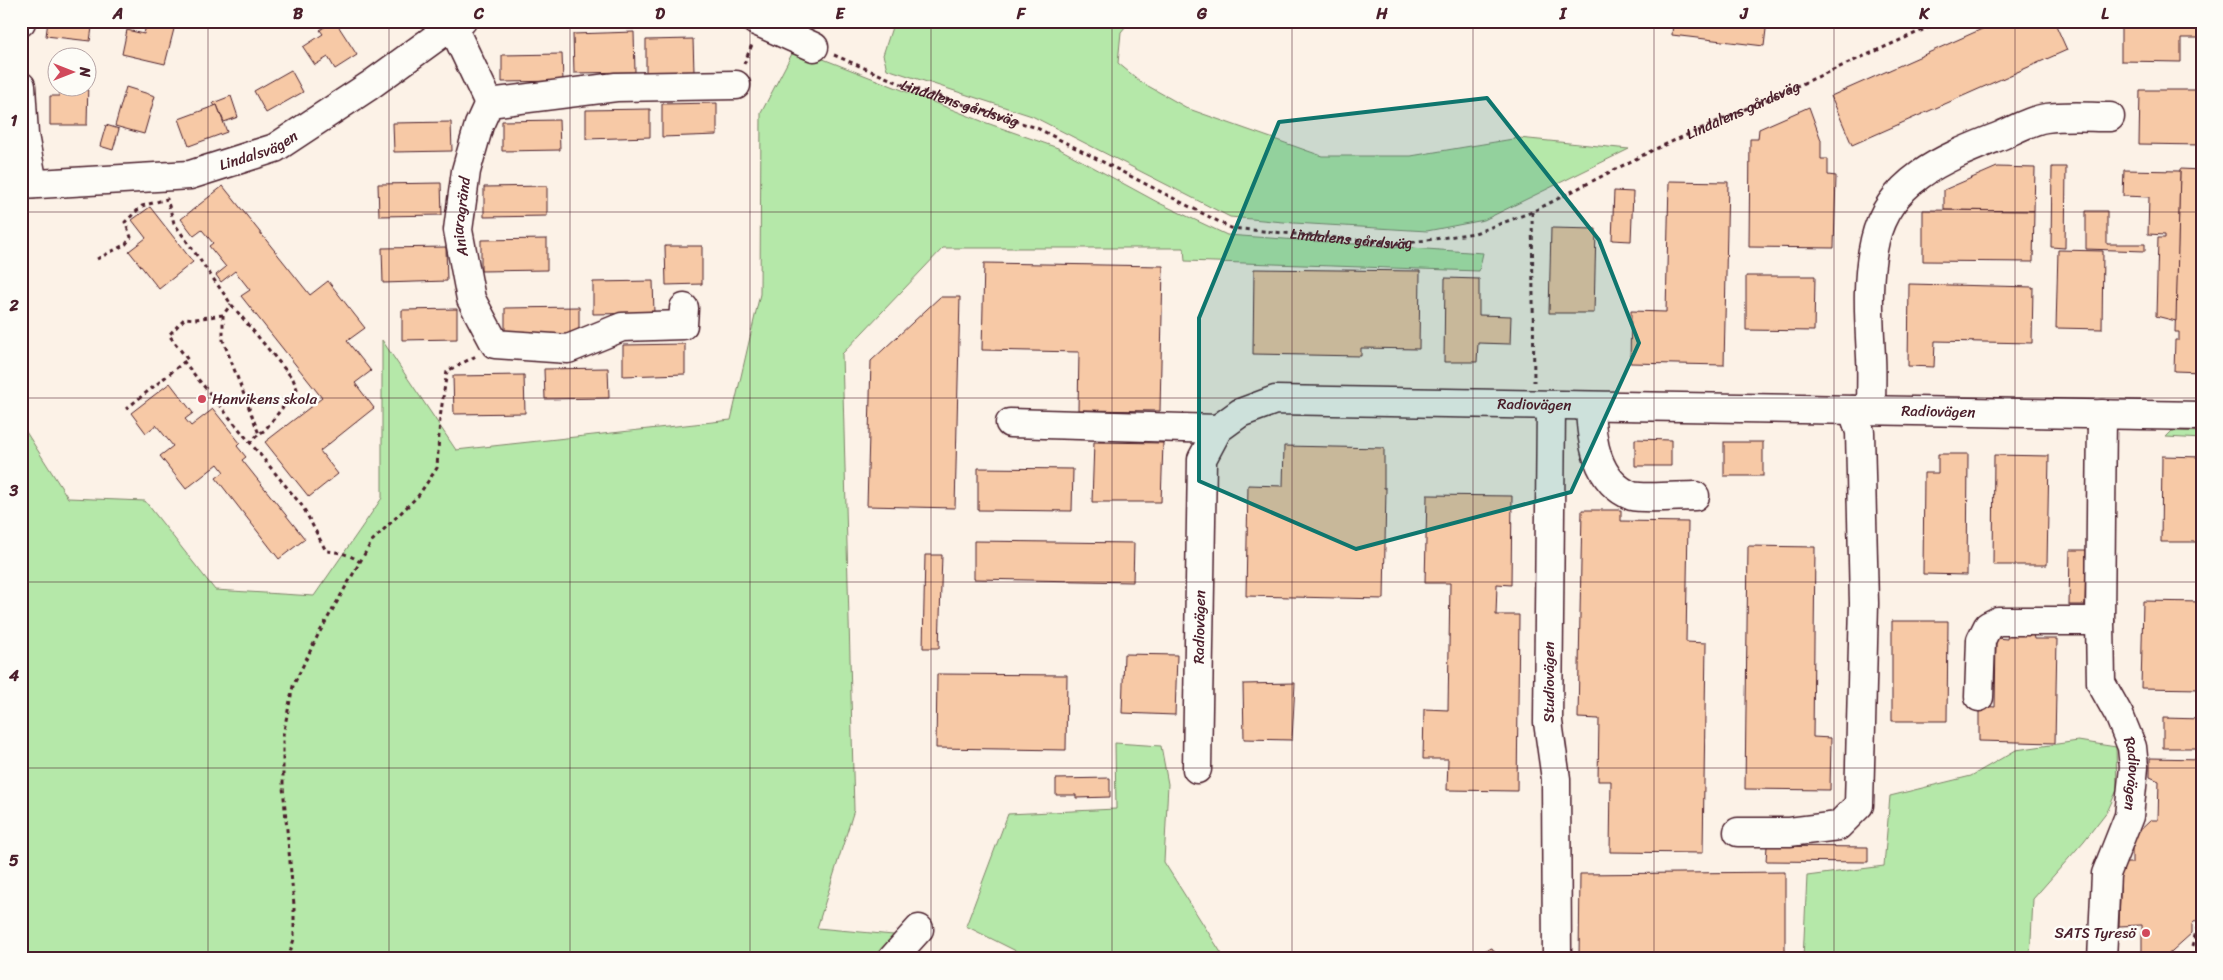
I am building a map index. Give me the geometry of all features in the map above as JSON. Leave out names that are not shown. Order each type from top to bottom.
[{"type":"street","points":[[758,22],[814,47]]},
{"type":"street","points":[[455,23],[489,104],[616,86],[736,85]]},
{"type":"street","name":"Lindalsvägen","points":[[27,184],[190,175],[274,148],[368,86],[455,23]]},
{"type":"street","points":[[21,86],[27,184]]},
{"type":"street","name":"Aniaragränd","points":[[489,104],[479,125],[466,171],[458,230],[471,299],[495,344]]},
{"type":"street","points":[[1738,832],[1789,832],[1838,826],[1860,804],[1864,593],[1860,432],[1871,359],[1870,262],[1875,237],[1883,217],[1900,192],[1920,173],[1942,160],[2044,118],[2110,116]]},
{"type":"street","points":[[495,344],[568,349],[622,327],[684,316]]},
{"type":"street","name":"Radiovägen","points":[[1197,769],[1202,459],[1218,429],[1240,413],[1276,400],[2202,416]]},
{"type":"street","name":"Studiovägen","points":[[1551,405],[1548,722],[1556,779],[1557,959]]},
{"type":"street","points":[[1590,406],[1595,455],[1614,484],[1633,496],[1695,496]]},
{"type":"street","name":"Radiovägen","points":[[2102,414],[2101,683],[2119,715],[2132,747],[2134,767],[2130,816],[2106,874],[2102,959]]},
{"type":"street","points":[[1010,423],[1218,429]]},
{"type":"street","points":[[1978,697],[1981,640],[1988,626],[1998,621],[2100,621]]},
{"type":"street","points":[[892,959],[919,929]]},
{"type":"path","name":"Lindalens gårdsväg","points":[[814,47],[906,86],[1037,128],[1231,228],[1400,244],[1475,233],[1532,212],[1653,150],[1944,21]]},
{"type":"path","points":[[736,85],[758,22]]},
{"type":"path","points":[[97,259],[126,244],[131,237],[125,222],[142,206],[167,200],[174,222],[231,304],[293,379],[297,389],[265,430],[250,442]]},
{"type":"path","points":[[1532,212],[1534,382],[1551,405]]},
{"type":"path","points":[[231,304],[223,315],[223,340],[259,434]]},
{"type":"path","points":[[126,409],[188,360],[169,335],[186,318],[195,319],[223,315]]},
{"type":"path","points":[[288,959],[294,939],[294,905],[282,787],[283,735],[293,686],[318,635],[372,541],[418,496],[437,468],[440,418],[447,371],[473,359],[495,344]]},
{"type":"path","points":[[184,362],[303,508],[326,551],[339,552],[360,562]]},
{"type":"path","points":[[2192,946],[2196,932],[2202,922]]},
{"type":"highlighted area","points":[[1487,98],[1599,240],[1639,343],[1571,492],[1356,549],[1199,481],[1199,318],[1279,122]]},
{"type":"green space","points":[[894,21],[1130,21],[1121,32],[1118,63],[1141,82],[1189,109],[1322,156],[1411,156],[1519,138],[1629,149],[1484,220],[1427,231],[1230,217],[1032,116],[887,69],[883,55]]},
{"type":"green space","points":[[795,48],[984,122],[1058,148],[1159,203],[1227,235],[1483,253],[1479,271],[1185,261],[1184,248],[943,248],[842,354],[854,810],[817,928],[904,936],[885,959],[21,959],[21,424],[68,498],[145,501],[215,590],[314,596],[382,498],[382,340],[456,450],[731,420],[760,294],[761,113]]},
{"type":"green space","points":[[2172,431],[2202,432],[2202,439],[2166,437]]},
{"type":"green space","points":[[2078,741],[2116,747],[2117,790],[2108,810],[2084,841],[2033,899],[2030,959],[1803,959],[1807,876],[1884,866],[1890,796],[1971,776],[2016,750]]},
{"type":"green space","points":[[1115,743],[1161,746],[1168,784],[1164,862],[1225,959],[1032,959],[966,926],[1008,814],[1116,809]]},
{"type":"building","points":[[48,21],[93,21],[90,41],[46,36]]},
{"type":"building","points":[[147,21],[160,21],[175,25],[165,64],[122,54],[127,30],[144,34]]},
{"type":"building","points":[[335,21],[357,55],[335,69],[328,57],[315,65],[303,47],[323,34],[320,30]]},
{"type":"building","points":[[380,21],[394,21],[386,28]]},
{"type":"building","points":[[1673,21],[1767,21],[1764,46],[1672,35]]},
{"type":"building","points":[[2000,21],[2054,21],[2067,50],[1852,145],[1831,96]]},
{"type":"building","points":[[2121,21],[2202,21],[2202,38],[2181,38],[2181,62],[2121,61]]},
{"type":"building","points":[[634,32],[635,72],[574,73],[573,34]]},
{"type":"building","points":[[693,39],[694,72],[646,73],[646,40]]},
{"type":"building","points":[[562,54],[563,81],[502,82],[502,55]]},
{"type":"building","points":[[291,70],[303,92],[266,113],[254,91]]},
{"type":"building","points":[[126,87],[155,96],[144,134],[115,126]]},
{"type":"building","points":[[2140,90],[2202,90],[2202,145],[2139,144]]},
{"type":"building","points":[[231,96],[238,117],[224,122],[217,105],[215,106],[213,103]]},
{"type":"building","points":[[50,98],[88,98],[87,125],[50,125]]},
{"type":"building","points":[[717,103],[717,135],[662,137],[662,104]]},
{"type":"building","points":[[217,105],[227,132],[189,146],[179,119]]},
{"type":"building","points":[[1809,107],[1821,140],[1821,159],[1828,159],[1828,175],[1836,176],[1834,248],[1749,247],[1750,139],[1758,139],[1759,129]]},
{"type":"building","points":[[650,109],[650,137],[586,139],[586,110]]},
{"type":"building","points":[[559,120],[560,150],[502,151],[502,121]]},
{"type":"building","points":[[451,122],[452,151],[394,152],[393,123]]},
{"type":"building","points":[[106,125],[119,129],[113,150],[100,146]]},
{"type":"building","points":[[1997,167],[2035,168],[2034,211],[1944,210],[1944,190]]},
{"type":"building","points":[[2052,167],[2066,167],[2065,248],[2051,247]]},
{"type":"building","points":[[2180,169],[2202,170],[2202,372],[2174,371],[2175,340],[2179,340],[2179,332],[2175,332]]},
{"type":"building","points":[[2124,170],[2180,171],[2176,321],[2156,316],[2158,238],[2165,238],[2165,235],[2148,234],[2149,197],[2123,196]]},
{"type":"building","points":[[1669,181],[1728,182],[1724,365],[1630,363],[1631,311],[1666,312]]},
{"type":"building","points":[[441,183],[442,215],[379,216],[378,184]]},
{"type":"building","points":[[223,186],[310,295],[328,281],[365,328],[347,341],[371,371],[355,383],[374,408],[320,451],[338,474],[309,497],[265,442],[322,398],[241,296],[250,290],[235,271],[221,282],[216,275],[226,267],[209,246],[213,243],[202,230],[194,236],[181,219]]},
{"type":"building","points":[[547,186],[547,216],[484,217],[484,187]]},
{"type":"building","points":[[1614,191],[1633,192],[1631,241],[1612,240]]},
{"type":"building","points":[[150,207],[193,262],[159,289],[129,251],[146,238],[132,220]]},
{"type":"building","points":[[1923,210],[2034,211],[2033,262],[1923,261]]},
{"type":"building","points":[[2086,211],[2107,211],[2107,244],[2145,244],[2145,251],[2086,249]]},
{"type":"building","points":[[1551,228],[1596,229],[1594,313],[1549,313]]},
{"type":"building","points":[[547,239],[547,270],[481,271],[481,240]]},
{"type":"building","points":[[665,246],[702,246],[702,284],[666,285]]},
{"type":"building","points":[[446,247],[447,281],[383,283],[382,248]]},
{"type":"building","points":[[2058,250],[2103,251],[2102,329],[2056,328]]},
{"type":"building","points":[[984,263],[1163,266],[1160,411],[1078,410],[1079,352],[982,350]]},
{"type":"building","points":[[1254,269],[1420,271],[1419,349],[1361,348],[1361,356],[1253,354]]},
{"type":"building","points":[[1746,276],[1815,276],[1814,331],[1746,330]]},
{"type":"building","points":[[1445,278],[1479,279],[1479,315],[1511,316],[1510,344],[1478,343],[1477,362],[1444,362]]},
{"type":"building","points":[[653,281],[654,313],[593,314],[593,282]]},
{"type":"building","points":[[1909,284],[2033,287],[2032,343],[1935,341],[1934,367],[1908,366]]},
{"type":"building","points":[[940,297],[960,297],[955,508],[867,506],[871,361]]},
{"type":"building","points":[[579,307],[579,340],[505,341],[505,308]]},
{"type":"building","points":[[457,309],[457,339],[402,340],[402,310]]},
{"type":"building","points":[[685,344],[685,374],[623,376],[623,345]]},
{"type":"building","points":[[608,368],[609,398],[545,399],[544,369]]},
{"type":"building","points":[[524,375],[525,413],[454,414],[453,376]]},
{"type":"building","points":[[170,383],[193,413],[185,419],[191,426],[213,409],[240,443],[237,446],[246,457],[242,460],[305,539],[279,559],[216,478],[224,472],[218,464],[186,489],[160,456],[173,446],[156,425],[146,433],[131,413]]},
{"type":"building","points":[[1635,439],[1671,440],[1671,466],[1635,466]]},
{"type":"building","points":[[1094,442],[1163,443],[1161,502],[1092,502]]},
{"type":"building","points":[[1724,442],[1763,442],[1763,476],[1724,476]]},
{"type":"building","points":[[1284,446],[1384,448],[1384,488],[1386,488],[1384,599],[1246,596],[1248,485],[1283,486]]},
{"type":"building","points":[[1938,454],[1968,454],[1967,575],[1923,574],[1924,473],[1938,473]]},
{"type":"building","points":[[1994,455],[2049,456],[2047,565],[1993,565]]},
{"type":"building","points":[[2162,456],[2202,457],[2202,542],[2161,542]]},
{"type":"building","points":[[978,468],[1073,469],[1072,511],[978,510]]},
{"type":"building","points":[[1427,495],[1512,496],[1511,585],[1497,584],[1496,615],[1519,615],[1517,791],[1447,790],[1448,759],[1423,759],[1424,709],[1448,710],[1450,583],[1425,583]]},
{"type":"building","points":[[1582,510],[1621,510],[1621,521],[1688,522],[1686,642],[1706,643],[1703,853],[1610,852],[1611,781],[1598,781],[1599,719],[1578,718]]},
{"type":"building","points":[[974,541],[1134,543],[1133,582],[974,579]]},
{"type":"building","points":[[1748,546],[1815,547],[1813,737],[1831,738],[1830,790],[1745,789]]},
{"type":"building","points":[[2070,550],[2086,550],[2085,605],[2069,605]]},
{"type":"building","points":[[925,555],[942,555],[939,648],[923,648]]},
{"type":"building","points":[[2143,601],[2202,602],[2202,689],[2141,688]]},
{"type":"building","points":[[1892,621],[1948,621],[1947,721],[1892,721]]},
{"type":"building","points":[[2008,634],[2033,634],[2034,639],[2057,639],[2055,743],[1979,741],[1979,706],[1995,707],[1996,638],[2007,639]]},
{"type":"building","points":[[1124,654],[1177,655],[1175,715],[1122,713]]},
{"type":"building","points":[[937,674],[1067,675],[1066,750],[936,748]]},
{"type":"building","points":[[1295,683],[1292,740],[1244,739],[1243,684]]},
{"type":"building","points":[[2163,718],[2202,719],[2202,748],[2163,748]]},
{"type":"building","points":[[2150,758],[2202,759],[2202,915],[2192,924],[2192,933],[2163,959],[2142,959],[2142,925],[2119,926],[2121,863],[2132,863],[2132,838],[2151,820],[2158,820],[2159,781],[2150,777]]},
{"type":"building","points":[[1110,778],[1110,797],[1076,798],[1076,795],[1056,795],[1056,779]]},
{"type":"building","points":[[1767,846],[1868,847],[1868,862],[1766,861]]},
{"type":"building","points":[[1785,872],[1785,959],[1579,959],[1580,874]]},
{"type":"building","points":[[1492,948],[1499,959],[1461,959]]},
{"type":"place","name":"Hanvikens skola","points":[[202,399]]},
{"type":"place","name":"SATS Tyresö","points":[[2146,933]]}]
